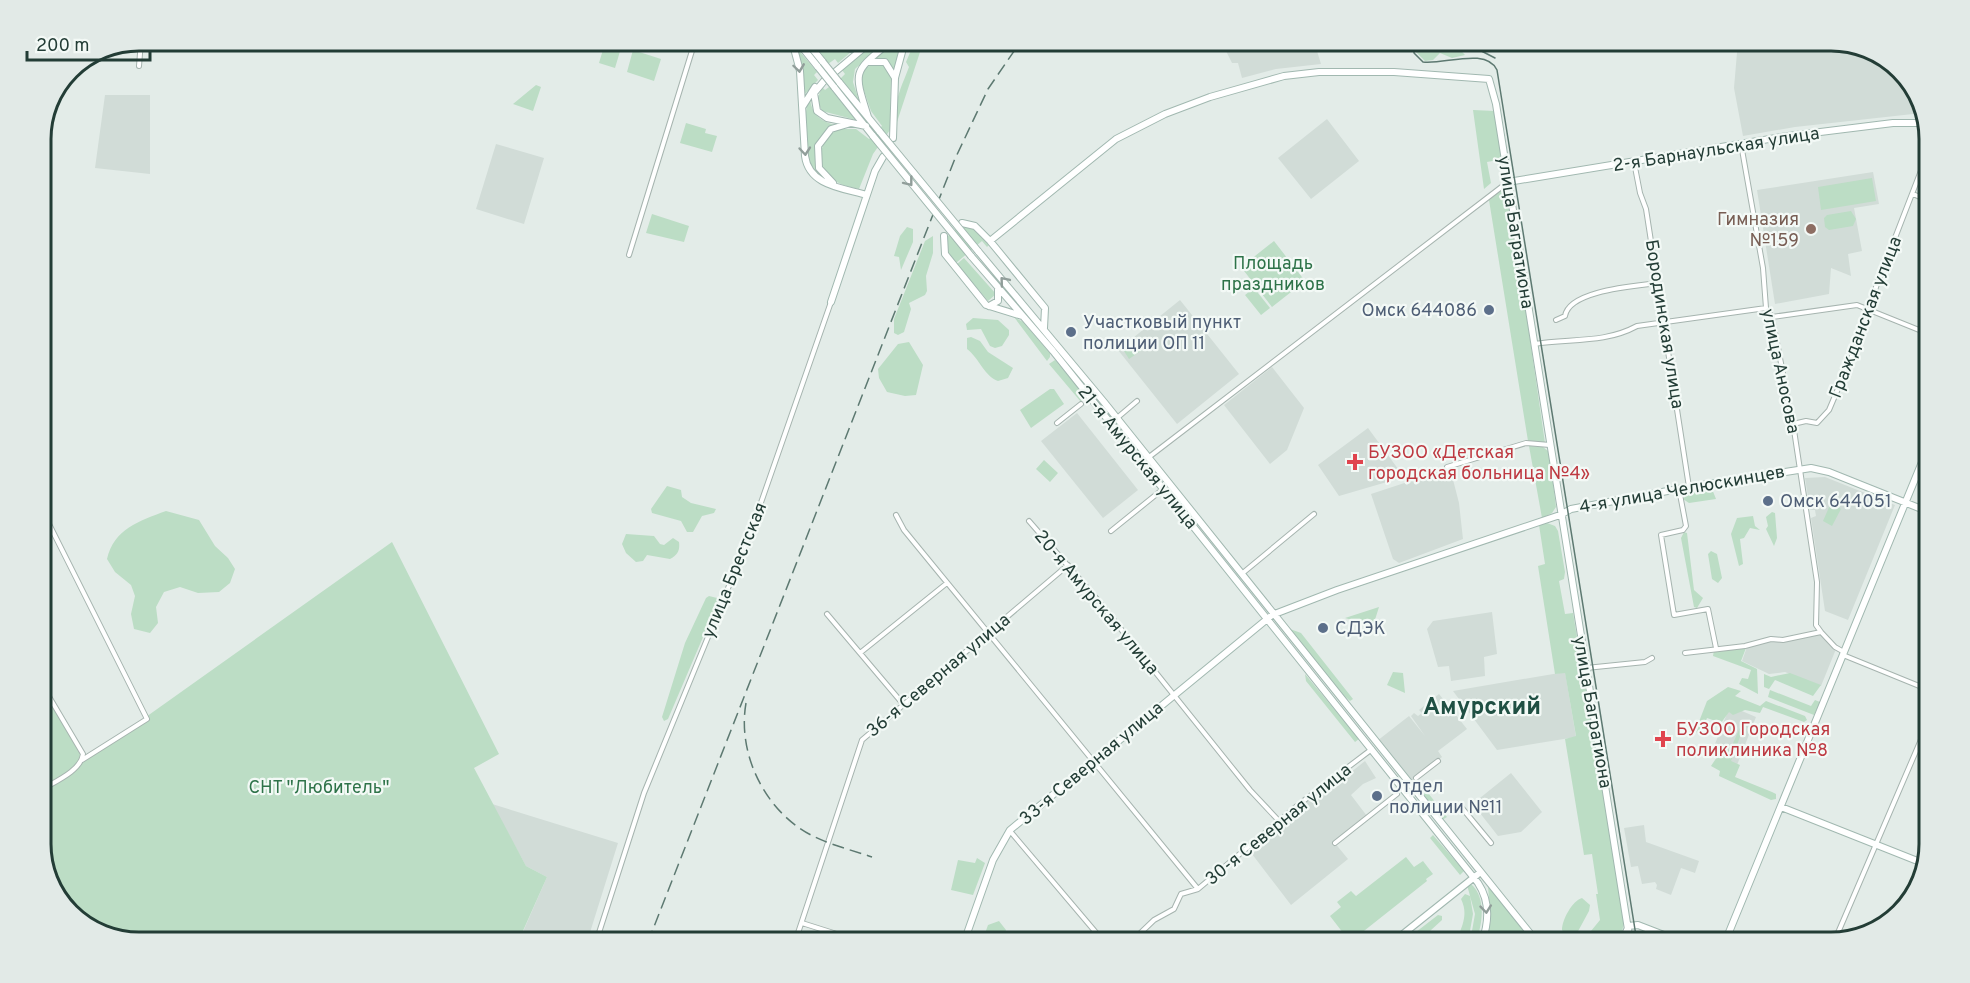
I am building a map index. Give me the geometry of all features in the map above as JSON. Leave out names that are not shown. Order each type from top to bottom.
[{"type":"main road","points":[[795,51],[800,71],[805,156],[809,169],[823,182],[867,195]]},
{"type":"main road","name":"21-я Амурская улица","points":[[808,51],[821,65]]},
{"type":"main road","name":"21-я Амурская улица","points":[[813,51],[873,136],[996,286],[1028,321],[1240,575],[1371,749],[1474,877],[1483,892],[1486,906],[1485,932]]},
{"type":"main road","points":[[835,72],[859,51]]},
{"type":"main road","points":[[868,117],[857,81],[860,69],[878,51]]},
{"type":"main road","points":[[893,138],[895,78],[902,51]]},
{"type":"main road","points":[[866,62],[874,60],[885,62],[895,78]]},
{"type":"main road","name":"улица Багратиона","points":[[990,241],[1084,163],[1132,131],[1210,97],[1298,74],[1366,71],[1489,80],[1495,98],[1551,445],[1560,515],[1629,932]]},
{"type":"main road","points":[[802,109],[809,93],[822,83],[813,96],[817,111],[827,118],[866,126]]},
{"type":"main road","name":"21-я Амурская улица","points":[[836,85],[868,117],[1030,312],[1116,418],[1164,489],[1240,575]]},
{"type":"main road","points":[[839,187],[823,174],[818,163],[817,151],[827,132],[850,123]]},
{"type":"main road","name":"2-я Барнаульская улица","points":[[1508,182],[1742,144],[1893,123],[1917,123]]},
{"type":"main road","name":"улица Брестская","points":[[831,302],[867,195],[883,157]]},
{"type":"main road","points":[[962,223],[975,225],[1045,308],[1044,329]]},
{"type":"main road","points":[[944,236],[945,254],[986,305],[1021,316],[1028,321]]},
{"type":"main road","points":[[986,305],[993,306],[998,301],[999,293],[996,286]]},
{"type":"main road","points":[[1030,312],[1039,313],[1045,308]]},
{"type":"main road","name":"4-я улица Челюскинцев","points":[[1270,617],[1337,590],[1560,515],[1583,505],[1679,488],[1819,469],[1919,508]]},
{"type":"main road","points":[[1729,932],[1919,470]]},
{"type":"main road","name":"21-я Амурская улица","points":[[1270,617],[1529,932]]},
{"type":"main road","name":"33-я Северная улица","points":[[968,932],[993,860],[1010,830],[1270,617]]},
{"type":"main road","points":[[1781,807],[1917,861]]},
{"type":"main road","points":[[1405,932],[1480,872]]},
{"type":"main road","points":[[1626,932],[1628,926],[1638,925],[1656,932]]},
{"type":"street","points":[[139,66],[140,51]]},
{"type":"street","points":[[629,255],[692,51]]},
{"type":"street","name":"улица Аносова","points":[[1742,144],[1763,268],[1766,308],[1772,317],[1793,424],[1817,582],[1816,625],[1821,632]]},
{"type":"street","name":"Бородинская улица","points":[[1634,162],[1640,194],[1646,209],[1689,487]]},
{"type":"street","name":"Гражданская улица","points":[[1793,424],[1806,421],[1817,423],[1829,410],[1871,311],[1876,287],[1919,176]]},
{"type":"street","points":[[1145,460],[1508,182]]},
{"type":"street","points":[[1912,194],[1919,197]]},
{"type":"street","points":[[1556,320],[1565,315],[1569,306],[1588,295],[1658,283]]},
{"type":"street","name":"улица Брестская","points":[[599,932],[644,793],[750,537],[831,302]]},
{"type":"street","points":[[1772,317],[1857,305],[1919,330]]},
{"type":"street","points":[[1533,344],[1599,339],[1622,334],[1637,326],[1766,308]]},
{"type":"street","points":[[1116,418],[1137,401]]},
{"type":"street","points":[[1057,423],[1081,404]]},
{"type":"street","points":[[1447,467],[1526,443],[1551,445]]},
{"type":"street","points":[[1679,488],[1686,526],[1683,530],[1660,535],[1674,615],[1708,609],[1716,648]]},
{"type":"street","points":[[1111,531],[1164,489]]},
{"type":"street","points":[[1240,575],[1314,514]]},
{"type":"street","points":[[896,515],[904,530],[987,634],[1198,889]]},
{"type":"street","name":"20-я Амурская улица","points":[[1029,521],[1250,790],[1280,822]]},
{"type":"street","points":[[51,528],[147,719],[82,760],[76,768],[51,784]]},
{"type":"street","name":"36-я Северная улица","points":[[799,932],[859,744],[903,704],[1068,566]]},
{"type":"street","points":[[860,653],[946,583]]},
{"type":"street","points":[[827,614],[903,704]]},
{"type":"street","points":[[1684,653],[1745,646],[1771,639],[1783,640],[1821,632],[1844,653],[1919,686]]},
{"type":"street","points":[[1586,668],[1645,662],[1652,658]]},
{"type":"street","points":[[51,699],[77,742],[82,760]]},
{"type":"street","points":[[1839,931],[1919,745]]},
{"type":"street","name":"30-я Северная улица","points":[[1141,932],[1154,920],[1174,909],[1181,894],[1198,889],[1371,749]]},
{"type":"street","points":[[1416,778],[1438,760]]},
{"type":"street","points":[[1335,843],[1397,794]]},
{"type":"street","points":[[1462,807],[1491,843]]},
{"type":"street","points":[[1010,830],[1096,932]]},
{"type":"street","points":[[802,923],[830,932]]},
{"type":"shaded area","points":[[1226,51],[1317,51],[1321,64],[1276,69],[1242,78],[1238,63],[1232,63]]},
{"type":"shaded area","points":[[1737,51],[1848,53],[1870,60],[1889,73],[1904,90],[1915,114],[1795,127],[1743,136],[1734,88]]},
{"type":"shaded area","points":[[105,95],[150,95],[150,174],[95,168]]},
{"type":"shaded area","points":[[1327,119],[1359,161],[1311,199],[1278,158]]},
{"type":"shaded area","points":[[496,144],[544,158],[524,224],[476,209]]},
{"type":"shaded area","name":"Гимназия №159","points":[[1873,172],[1879,204],[1854,208],[1862,251],[1848,254],[1851,276],[1831,268],[1829,294],[1775,304],[1757,190]]},
{"type":"shaded area","points":[[1180,300],[1239,374],[1177,424],[1118,350]]},
{"type":"shaded area","points":[[1272,367],[1304,408],[1287,450],[1270,464],[1224,405]]},
{"type":"shaded area","points":[[1077,413],[1138,490],[1103,518],[1041,441]]},
{"type":"shaded area","points":[[1368,428],[1404,477],[1339,496],[1318,465]]},
{"type":"shaded area","points":[[1450,468],[1459,503],[1463,539],[1399,563],[1393,559],[1371,494]]},
{"type":"shaded area","points":[[1825,477],[1895,505],[1848,620],[1825,611],[1811,518],[1816,516],[1815,510],[1810,510],[1805,478]]},
{"type":"shaded area","points":[[1492,612],[1497,654],[1484,657],[1485,676],[1451,681],[1449,666],[1438,667],[1427,629],[1433,621]]},
{"type":"shaded area","points":[[1820,634],[1836,649],[1821,686],[1785,672],[1769,674],[1742,661],[1747,647],[1785,638]]},
{"type":"shaded area","points":[[1565,672],[1576,737],[1497,750],[1453,691]]},
{"type":"shaded area","points":[[1439,694],[1467,729],[1438,751],[1442,757],[1411,783],[1377,741],[1409,716],[1425,736],[1411,716],[1414,713],[1418,716],[1422,713],[1419,710]]},
{"type":"shaded area","points":[[1730,706],[1756,717],[1735,770],[1711,754]]},
{"type":"shaded area","points":[[1365,761],[1376,778],[1363,784],[1351,795],[1367,816],[1334,842],[1348,859],[1291,905],[1252,854],[1307,809],[1304,802],[1337,778],[1340,781]]},
{"type":"shaded area","points":[[1511,773],[1542,812],[1521,832],[1498,836],[1476,808],[1478,806],[1475,802]]},
{"type":"shaded area","points":[[492,804],[618,843],[590,932],[523,932],[547,877],[526,866]]},
{"type":"shaded area","points":[[1644,825],[1646,842],[1699,861],[1695,873],[1681,868],[1671,895],[1656,889],[1655,882],[1642,884],[1638,866],[1631,867],[1624,828]]},
{"type":"green space","points":[[603,51],[620,51],[615,68],[599,63]]},
{"type":"green space","points":[[633,51],[661,59],[654,81],[627,72]]},
{"type":"green space","points":[[797,51],[799,51],[817,72],[814,75],[818,80],[805,94]]},
{"type":"green space","points":[[818,51],[851,52],[838,63],[835,59],[828,64]]},
{"type":"green space","points":[[865,51],[875,51],[855,69],[853,82],[859,101],[840,79],[845,74],[842,70]]},
{"type":"green space","points":[[884,51],[900,51],[894,69],[888,62],[876,58]]},
{"type":"green space","points":[[911,51],[920,51],[897,122],[897,100],[909,67],[906,62]]},
{"type":"green space","points":[[1415,51],[1461,51],[1465,55],[1452,58],[1440,53],[1433,60],[1425,61]]},
{"type":"green space","points":[[878,63],[886,67],[891,75],[890,130],[873,154],[859,189],[829,177],[821,163],[822,148],[831,134],[838,129],[856,129],[869,139],[882,126],[871,111],[860,79],[864,68]]},
{"type":"green space","points":[[536,85],[541,87],[533,111],[513,104]]},
{"type":"green space","points":[[822,87],[825,90],[829,87],[856,120],[822,111],[817,100]]},
{"type":"green space","points":[[810,97],[812,108],[817,116],[835,125],[822,136],[816,150],[818,166],[826,181],[818,176],[808,156],[805,117]]},
{"type":"green space","points":[[1473,110],[1495,111],[1503,159],[1487,162],[1491,183],[1484,189]]},
{"type":"green space","points":[[686,123],[706,129],[705,133],[717,136],[712,152],[680,143]]},
{"type":"green space","points":[[1872,178],[1876,201],[1821,210],[1818,187]]},
{"type":"green space","points":[[1505,185],[1508,188],[1545,443],[1528,441],[1488,194]]},
{"type":"green space","points":[[1851,211],[1856,219],[1853,226],[1829,230],[1825,227],[1824,218],[1827,215]]},
{"type":"green space","points":[[652,214],[689,226],[684,242],[646,233]]},
{"type":"green space","points":[[961,226],[972,228],[989,245],[987,247],[982,241],[956,263],[948,254],[946,239],[951,232]]},
{"type":"green space","points":[[907,227],[913,229],[913,242],[901,270],[899,257],[894,256],[900,236]]},
{"type":"green space","points":[[933,236],[933,253],[926,276],[927,291],[925,295],[909,303],[911,309],[904,332],[898,335],[894,333],[894,319],[925,241]]},
{"type":"green space","name":"Площадь праздников","points":[[1274,241],[1305,281],[1272,307],[1241,267]]},
{"type":"green space","points":[[964,258],[996,294],[988,301],[957,264]]},
{"type":"green space","points":[[1254,288],[1270,308],[1261,315],[1245,295]]},
{"type":"green space","points":[[1014,317],[1023,322],[1050,353],[1047,361]]},
{"type":"green space","points":[[973,318],[998,320],[1009,330],[1009,335],[1002,346],[995,348],[990,346],[981,329],[967,330],[966,324]]},
{"type":"green space","points":[[971,337],[980,341],[988,352],[1013,368],[1008,378],[998,381],[993,379],[967,349],[967,338]]},
{"type":"green space","points":[[1141,337],[1148,346],[1129,359],[1124,351]]},
{"type":"green space","points":[[909,342],[923,365],[916,395],[905,396],[887,392],[879,378],[878,369],[898,344]]},
{"type":"green space","points":[[1055,360],[1085,396],[1081,402],[1049,364]]},
{"type":"green space","points":[[1050,389],[1054,389],[1064,404],[1031,428],[1020,410]]},
{"type":"green space","points":[[1529,446],[1543,447],[1549,452],[1556,507],[1552,513],[1542,518]]},
{"type":"green space","points":[[1044,460],[1058,473],[1050,482],[1036,469]]},
{"type":"green space","points":[[667,486],[681,490],[682,497],[691,503],[716,509],[714,513],[702,516],[693,532],[687,532],[681,521],[652,513],[651,509]]},
{"type":"green space","points":[[1712,489],[1716,499],[1689,503],[1683,499],[1688,493]]},
{"type":"green space","points":[[1834,503],[1841,509],[1832,526],[1823,521],[1830,505]]},
{"type":"green space","points":[[166,511],[199,520],[215,546],[228,558],[235,569],[230,583],[219,592],[198,593],[180,587],[164,592],[156,607],[158,623],[150,633],[134,629],[131,614],[135,596],[131,585],[115,572],[107,559],[115,540],[122,533],[137,523]]},
{"type":"green space","points":[[1772,512],[1775,513],[1777,538],[1774,546],[1766,529],[1768,526],[1766,517]]},
{"type":"green space","points":[[1753,516],[1755,526],[1760,530],[1750,528],[1744,538],[1740,539],[1743,564],[1739,566],[1731,534],[1737,518]]},
{"type":"green space","points":[[1547,523],[1555,526],[1558,531],[1565,572],[1564,579],[1559,581],[1565,614],[1573,613],[1624,922],[1622,932],[1590,932],[1600,920],[1596,894],[1598,894],[1592,854],[1584,855],[1565,739],[1576,736],[1565,673],[1555,674],[1538,566],[1545,564],[1539,525]]},
{"type":"green space","points":[[1684,532],[1687,533],[1694,590],[1703,598],[1697,608],[1694,607],[1681,538]]},
{"type":"green space","points":[[626,534],[654,536],[660,544],[664,545],[673,538],[679,542],[679,550],[670,559],[647,555],[643,561],[636,562],[626,553],[622,544]]},
{"type":"green space","name":"СНТ \"Любитель\"","points":[[392,542],[499,754],[474,768],[526,866],[547,877],[522,932],[139,932],[116,929],[100,923],[81,910],[66,893],[56,872],[51,850],[51,703],[84,761]]},
{"type":"green space","points":[[1711,551],[1717,554],[1722,578],[1718,583],[1712,579],[1708,554]]},
{"type":"green space","points":[[709,596],[717,598],[718,602],[668,719],[664,721],[662,717],[685,643]]},
{"type":"green space","points":[[1379,607],[1373,626],[1345,618]]},
{"type":"green space","points":[[1290,629],[1301,633],[1353,699],[1350,701],[1341,693]]},
{"type":"green space","points":[[1746,648],[1741,661],[1757,669],[1758,694],[1739,684],[1742,678],[1748,679],[1751,670],[1713,656],[1714,650]]},
{"type":"green space","points":[[1393,672],[1403,673],[1405,693],[1387,685]]},
{"type":"green space","points":[[1790,673],[1821,685],[1813,696],[1775,680],[1769,689],[1764,687],[1764,674],[1771,677]]},
{"type":"green space","points":[[1305,674],[1359,739],[1355,742],[1306,681]]},
{"type":"green space","points":[[1728,687],[1741,691],[1735,696],[1760,706],[1766,701],[1805,716],[1807,720],[1804,722],[1763,707],[1760,713],[1745,710],[1733,715],[1729,712],[1721,723],[1707,718],[1701,733],[1695,732],[1707,701]]},
{"type":"green space","points":[[1770,690],[1811,706],[1815,700],[1820,702],[1814,715],[1768,697]]},
{"type":"green space","points":[[1742,723],[1744,726],[1731,761],[1740,765],[1735,777],[1776,794],[1776,799],[1771,800],[1719,776],[1720,771],[1711,766],[1717,757],[1710,753],[1713,747],[1730,750]]},
{"type":"green space","points":[[1417,779],[1447,817],[1442,820],[1413,784]]},
{"type":"green space","points":[[1433,835],[1464,871],[1460,875],[1430,838]]},
{"type":"green space","points":[[1406,857],[1414,867],[1423,861],[1433,874],[1363,932],[1342,932],[1330,916],[1341,907],[1337,902],[1351,891],[1356,896]]},
{"type":"green space","points":[[977,858],[985,863],[973,895],[951,890],[958,860],[975,863]]},
{"type":"green space","points":[[1471,884],[1476,890],[1481,904],[1479,932],[1472,932],[1475,914],[1467,885]]},
{"type":"green space","points":[[1488,887],[1525,932],[1488,932],[1491,920]]},
{"type":"green space","points":[[1465,894],[1470,896],[1473,914],[1470,932],[1460,932],[1464,914],[1461,899]]},
{"type":"green space","points":[[1582,898],[1590,905],[1589,911],[1578,932],[1563,932],[1562,926],[1566,916]]},
{"type":"green space","points":[[1438,915],[1442,916],[1442,920],[1430,931],[1416,932]]},
{"type":"green space","points":[[999,921],[1006,932],[986,932],[988,925]]},
{"type":"tram line","points":[[1414,51],[1423,62],[1484,59],[1492,63],[1497,70],[1635,932]]},
{"type":"tram line","points":[[1481,51],[1495,58]]},
{"type":"railway","points":[[652,932],[954,161],[988,89],[1014,51]]},
{"type":"railway","points":[[746,703],[744,722],[750,761],[768,796],[780,811],[795,825],[811,835],[833,845],[872,857]]},
{"type":"place","name":"Гимназия №159","points":[[1811,229]]},
{"type":"place","name":"Омск 644086","points":[[1489,310]]},
{"type":"place","name":"Участковый пункт полиции ОП 11","points":[[1071,332]]},
{"type":"place","name":"БУЗОО «Детская городская больница №4»","points":[[1355,462]]},
{"type":"place","name":"Омск 644051","points":[[1768,501]]},
{"type":"place","name":"СДЭК","points":[[1323,628]]},
{"type":"place","name":"БУЗОО Городская поликлиника №8","points":[[1663,739]]},
{"type":"place","name":"Отдел полиции №11","points":[[1377,796]]},
{"type":"district","name":"Амурский","points":[[1482,706]]}]
